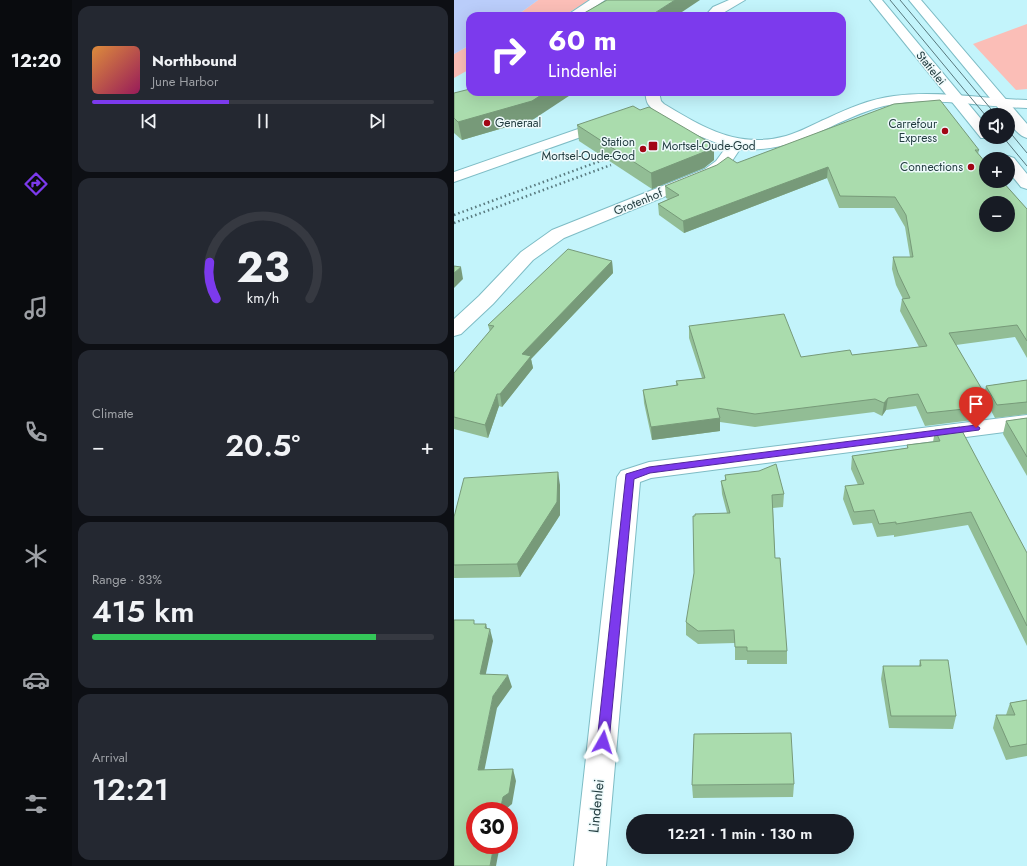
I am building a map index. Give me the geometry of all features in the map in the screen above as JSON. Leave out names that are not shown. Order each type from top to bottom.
[{"type":"street","points":[[579,12],[599,0]]},
{"type":"street","points":[[715,12],[740,0]]},
{"type":"street","name":"Statielei","points":[[876,0],[979,126]]},
{"type":"street","points":[[915,0],[1027,133]]},
{"type":"street","points":[[653,96],[654,102],[659,107],[710,136],[736,144],[765,144],[794,139],[866,107],[894,100],[1027,104]]},
{"type":"street","points":[[640,112],[659,107]]},
{"type":"street","points":[[454,177],[621,118]]},
{"type":"street","name":"Grotenhof","points":[[454,330],[486,300],[527,256],[558,234],[711,172],[722,164],[736,144]]},
{"type":"street","name":"Statielei","points":[[994,144],[1000,152]]},
{"type":"street","points":[[1015,169],[1027,184]]},
{"type":"street","name":"Lindenlei","points":[[590,866],[629,477],[649,470],[1027,422]]},
{"type":"shaded area","points":[[538,0],[590,0],[570,12],[522,12]]},
{"type":"shaded area","points":[[1027,24],[1027,89],[1016,90],[973,44]]},
{"type":"shaded area","points":[[466,47],[466,71],[454,78],[454,54]]},
{"type":"water","points":[[454,0],[538,0],[522,12],[466,12],[466,47],[454,54]]},
{"type":"building","points":[[607,0],[675,0],[656,12],[586,12]]},
{"type":"building","points":[[466,90],[466,96],[540,96],[532,101],[458,122],[454,118],[454,93]]},
{"type":"building","points":[[940,100],[979,150],[975,150],[979,155],[979,188],[1008,188],[1027,209],[1027,341],[1017,325],[949,333],[990,403],[983,407],[927,413],[918,394],[888,398],[884,403],[875,399],[755,414],[717,408],[720,418],[651,427],[643,390],[678,385],[676,381],[705,378],[689,326],[784,314],[801,357],[850,350],[852,355],[927,346],[902,299],[910,298],[898,273],[893,257],[913,257],[906,215],[895,197],[840,196],[828,167],[683,221],[658,204],[679,195],[665,186],[717,165],[728,157],[737,163],[894,104]]},
{"type":"building","points":[[633,106],[640,110],[649,107],[714,145],[704,152],[651,173],[577,125]]},
{"type":"building","points":[[568,249],[612,261],[522,354],[531,356],[500,394],[497,394],[485,425],[454,417],[454,373],[494,326],[488,325]]},
{"type":"building","points":[[454,266],[461,267],[454,273]]},
{"type":"building","points":[[1027,380],[1027,402],[997,405],[986,386]]},
{"type":"building","points":[[1027,418],[1027,457],[1006,421]]},
{"type":"building","points":[[960,427],[1027,553],[1027,626],[971,512],[896,524],[896,522],[879,524],[874,510],[854,512],[845,486],[864,484],[852,456],[908,448],[907,445],[940,441],[935,430]]},
{"type":"building","points":[[776,464],[784,494],[772,495],[775,558],[780,558],[787,651],[747,651],[747,647],[735,647],[734,630],[698,631],[686,622],[694,573],[693,516],[695,516],[695,514],[730,513],[721,481],[726,480],[725,475],[759,471]]},
{"type":"building","points":[[558,472],[557,502],[517,564],[454,565],[454,517],[464,478]]},
{"type":"building","points":[[454,620],[474,620],[474,624],[486,624],[485,628],[490,629],[480,674],[508,675],[493,696],[478,770],[513,769],[509,793],[503,797],[502,802],[466,802],[466,854],[492,854],[490,866],[454,866]]},
{"type":"building","points":[[920,660],[948,660],[956,716],[891,716],[883,666],[921,666]]},
{"type":"building","points":[[1027,700],[1027,744],[1010,747],[996,715],[1015,715],[1010,703]]},
{"type":"building","points":[[791,733],[794,784],[692,785],[694,734]]},
{"type":"tram line","points":[[890,0],[979,108]]},
{"type":"tram line","points":[[900,0],[990,108]]},
{"type":"tram line","points":[[1015,138],[1027,153]]},
{"type":"tram line","points":[[1009,144],[1027,166]]},
{"type":"railway","points":[[454,215],[603,160]]},
{"type":"railway","points":[[454,223],[611,165]]},
{"type":"place","name":"Generaal","points":[[487,123]]},
{"type":"place","name":"Carrefour Express","points":[[945,131]]},
{"type":"place","name":"Mortsel-Oude-God","points":[[653,146]]},
{"type":"place","name":"Station Mortsel-Oude-God","points":[[643,149]]},
{"type":"place","name":"Connections","points":[[971,167]]},
{"type":"route","points":[[603,742],[629,477],[649,470],[976,428]]}]
